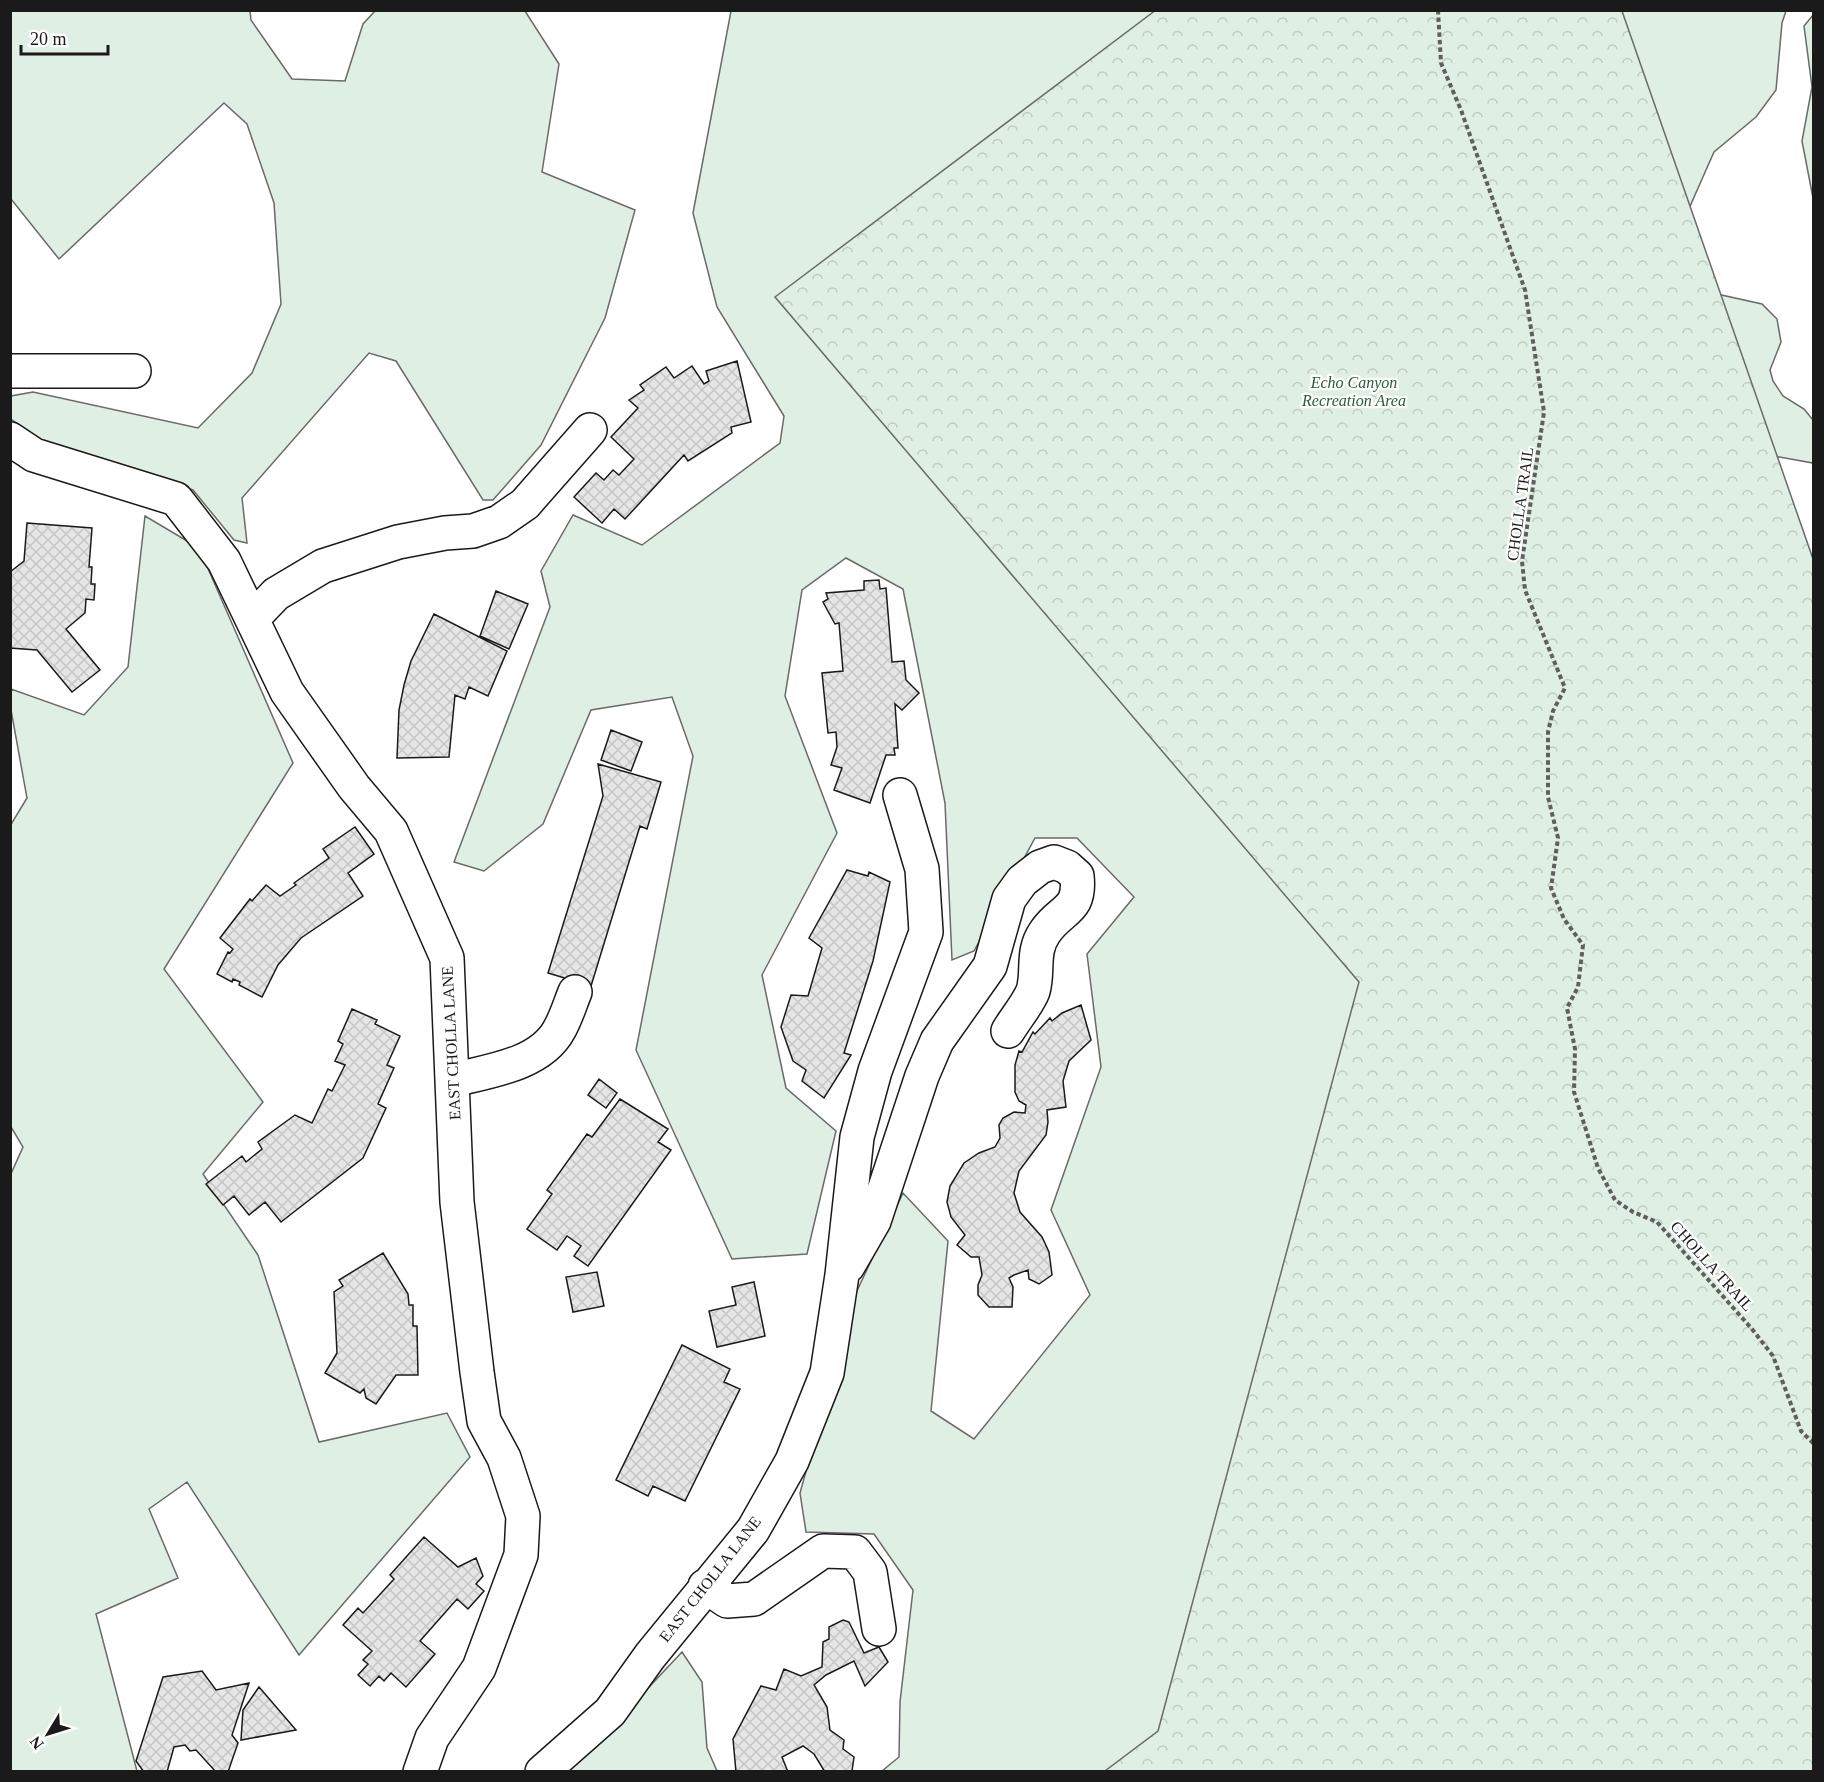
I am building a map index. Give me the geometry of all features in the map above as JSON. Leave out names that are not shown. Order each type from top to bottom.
[{"type":"street","points":[[10,371],[134,371]]},
{"type":"street","points":[[252,619],[276,594],[323,566],[398,542],[445,533],[473,531],[499,522],[525,504],[590,430]]},
{"type":"street","name":"EAST CHOLLA LANE","points":[[10,439],[34,455],[176,499],[224,561],[287,692],[354,787],[391,831],[447,958],[457,1202],[484,1421],[504,1458],[523,1516],[521,1555],[479,1668],[432,1738],[420,1772]]},
{"type":"street","name":"EAST CHOLLA LANE","points":[[542,1772],[610,1712],[705,1587],[753,1530],[792,1461],[827,1373],[842,1275],[857,1137],[875,1071],[926,932],[922,869],[900,795]]},
{"type":"street","points":[[842,1275],[874,1221],[922,1076],[937,1041],[990,966],[1009,899],[1031,874],[1040,867],[1054,862],[1066,867],[1077,876],[1078,889],[1074,905],[1045,932],[1037,948],[1033,991],[1008,1031]]},
{"type":"street","points":[[453,1080],[493,1070],[530,1057],[544,1048],[559,1031],[575,992]]},
{"type":"street","points":[[705,1587],[728,1601],[754,1599],[823,1551],[855,1552],[870,1572],[879,1629]]},
{"type":"path","name":"CHOLLA TRAIL","points":[[1438,10],[1441,63],[1461,110],[1525,290],[1544,412],[1522,561],[1526,590],[1565,688],[1552,711],[1548,732],[1548,797],[1558,838],[1551,888],[1564,919],[1583,945],[1578,987],[1567,1008],[1575,1049],[1574,1092],[1598,1168],[1615,1200],[1633,1212],[1657,1222],[1752,1329],[1773,1356],[1801,1431],[1814,1444]]},
{"type":"green space","name":"Echo Canyon Recreation Area","points":[[1156,10],[1622,11],[1813,559],[1813,1771],[1105,1771],[1158,1731],[1359,982],[775,297]]},
{"type":"green space","points":[[11,11],[250,11],[251,20],[292,79],[345,81],[363,24],[375,11],[525,11],[559,64],[542,172],[635,210],[605,318],[541,445],[493,500],[483,500],[396,361],[369,353],[242,498],[247,543],[234,540],[193,490],[49,446],[11,419],[11,396],[33,392],[198,428],[252,373],[281,304],[274,203],[247,124],[224,103],[59,259],[11,199]]},
{"type":"green space","name":"Echo Canyon Recreation Area","points":[[731,11],[1786,11],[1782,23],[1776,90],[1756,117],[1714,152],[1676,238],[1699,290],[1762,304],[1777,319],[1781,342],[1770,370],[1773,381],[1783,396],[1804,409],[1813,420],[1813,463],[1751,452],[1814,1039],[1813,1771],[882,1771],[899,1757],[900,1702],[913,1590],[874,1534],[806,1532],[800,1493],[855,1295],[903,1193],[948,1241],[931,1411],[974,1439],[1090,1295],[1051,1210],[1101,1067],[1087,954],[1134,897],[1077,838],[1035,838],[974,951],[952,960],[945,803],[903,589],[846,558],[802,590],[785,696],[837,833],[762,975],[786,1088],[836,1131],[807,1254],[732,1259],[636,1050],[693,756],[672,697],[591,710],[543,824],[484,871],[454,862],[550,607],[541,571],[573,515],[642,545],[780,443],[784,416],[717,307],[693,213]]},
{"type":"green space","points":[[1813,15],[1813,198],[1802,141],[1812,87],[1804,26]]},
{"type":"green space","points":[[145,516],[199,548],[293,763],[164,969],[263,1102],[203,1174],[258,1255],[319,1442],[447,1413],[470,1457],[299,1655],[187,1482],[149,1509],[178,1578],[96,1614],[137,1771],[11,1771],[10,1176],[23,1147],[11,1127],[10,826],[27,798],[11,710],[11,689],[84,715],[128,667]]},
{"type":"green space","points":[[682,1652],[702,1682],[707,1748],[717,1771],[565,1772],[589,1751]]},
{"type":"building","points":[[737,361],[751,422],[731,427],[732,433],[688,461],[684,455],[625,519],[614,509],[602,523],[574,497],[596,473],[604,480],[613,470],[619,475],[634,459],[611,437],[638,408],[629,400],[644,390],[640,385],[666,367],[674,378],[692,366],[704,384],[709,381],[706,371]]},
{"type":"building","points":[[27,523],[92,528],[89,567],[92,567],[91,584],[95,584],[94,600],[86,599],[85,613],[66,629],[100,670],[72,692],[37,650],[10,648],[10,572],[24,561]]},
{"type":"building","points":[[879,580],[880,589],[886,588],[892,662],[904,661],[906,680],[919,693],[902,710],[895,704],[898,748],[894,748],[895,755],[886,755],[870,803],[834,790],[842,768],[831,765],[837,747],[836,732],[828,733],[822,673],[843,671],[839,623],[835,624],[823,602],[828,599],[826,593],[864,590],[864,581]]},
{"type":"building","points":[[496,591],[528,604],[509,649],[480,636]]},
{"type":"building","points":[[434,614],[507,651],[488,696],[469,687],[465,699],[455,695],[449,757],[397,758],[399,710],[404,685],[411,661]]},
{"type":"building","points":[[611,730],[642,742],[631,771],[601,760]]},
{"type":"building","points":[[598,764],[661,782],[647,829],[640,826],[591,986],[548,973],[603,796]]},
{"type":"building","points":[[355,827],[374,854],[348,873],[363,896],[301,938],[278,965],[262,997],[239,985],[240,982],[233,979],[232,982],[217,974],[228,952],[230,953],[233,949],[220,938],[250,899],[252,901],[266,885],[280,896],[329,858],[323,849]]},
{"type":"building","points":[[847,870],[868,876],[869,872],[890,882],[873,961],[844,1053],[851,1055],[824,1098],[802,1081],[806,1070],[793,1061],[781,1027],[791,995],[808,996],[822,948],[809,938]]},
{"type":"building","points":[[1081,1005],[1091,1040],[1069,1061],[1063,1081],[1066,1107],[1047,1110],[1046,1135],[1019,1171],[1014,1193],[1020,1212],[1042,1237],[1049,1252],[1052,1275],[1039,1284],[1029,1279],[1028,1270],[1014,1275],[1009,1278],[1013,1287],[1012,1307],[989,1307],[978,1295],[978,1285],[982,1275],[979,1257],[971,1257],[957,1245],[965,1235],[951,1217],[947,1202],[950,1186],[964,1163],[979,1153],[995,1147],[1000,1138],[999,1125],[1003,1118],[1014,1112],[1025,1113],[1026,1105],[1019,1101],[1015,1092],[1015,1065],[1019,1051],[1022,1052],[1033,1032],[1035,1034],[1050,1018],[1052,1021],[1062,1013]]},
{"type":"building","points":[[352,1009],[377,1020],[375,1024],[400,1036],[387,1065],[394,1068],[378,1104],[386,1108],[363,1158],[281,1222],[265,1202],[249,1215],[234,1196],[223,1205],[206,1184],[242,1156],[246,1162],[262,1149],[258,1142],[295,1115],[312,1123],[328,1089],[332,1091],[345,1065],[335,1061],[343,1044],[338,1041]]},
{"type":"building","points":[[599,1079],[617,1093],[606,1108],[588,1095]]},
{"type":"building","points":[[620,1099],[668,1129],[658,1142],[671,1150],[588,1266],[574,1256],[581,1246],[567,1236],[557,1250],[527,1229],[552,1194],[547,1190],[587,1134],[592,1137]]},
{"type":"building","points":[[383,1253],[408,1294],[409,1305],[413,1305],[413,1326],[417,1326],[418,1375],[396,1375],[376,1404],[366,1398],[364,1389],[360,1393],[325,1373],[337,1353],[334,1292],[343,1286],[339,1280]]},
{"type":"building","points":[[597,1272],[604,1306],[573,1312],[566,1277]]},
{"type":"building","points":[[754,1282],[765,1336],[717,1347],[709,1311],[736,1305],[732,1287]]},
{"type":"building","points":[[682,1345],[730,1369],[724,1382],[740,1389],[685,1501],[653,1486],[648,1496],[616,1480]]},
{"type":"building","points":[[424,1537],[458,1567],[476,1558],[483,1576],[476,1584],[484,1591],[468,1609],[457,1599],[420,1641],[435,1654],[406,1687],[391,1673],[384,1681],[379,1676],[370,1686],[358,1675],[368,1664],[363,1660],[372,1651],[343,1625],[358,1608],[363,1613],[394,1579],[390,1575]]},
{"type":"building","points":[[843,1620],[849,1622],[864,1653],[879,1647],[888,1662],[865,1686],[854,1661],[826,1675],[814,1685],[827,1707],[830,1730],[844,1740],[843,1749],[854,1757],[852,1771],[825,1772],[814,1754],[803,1746],[782,1757],[788,1772],[736,1772],[733,1739],[761,1686],[776,1690],[784,1669],[801,1676],[822,1667],[823,1642],[829,1639],[829,1627]]},
{"type":"building","points":[[202,1671],[216,1690],[249,1683],[232,1735],[238,1743],[228,1772],[216,1772],[196,1750],[190,1751],[185,1745],[174,1747],[167,1772],[144,1772],[136,1761],[163,1677]]},
{"type":"building","points":[[259,1687],[296,1730],[241,1740],[243,1710]]}]
